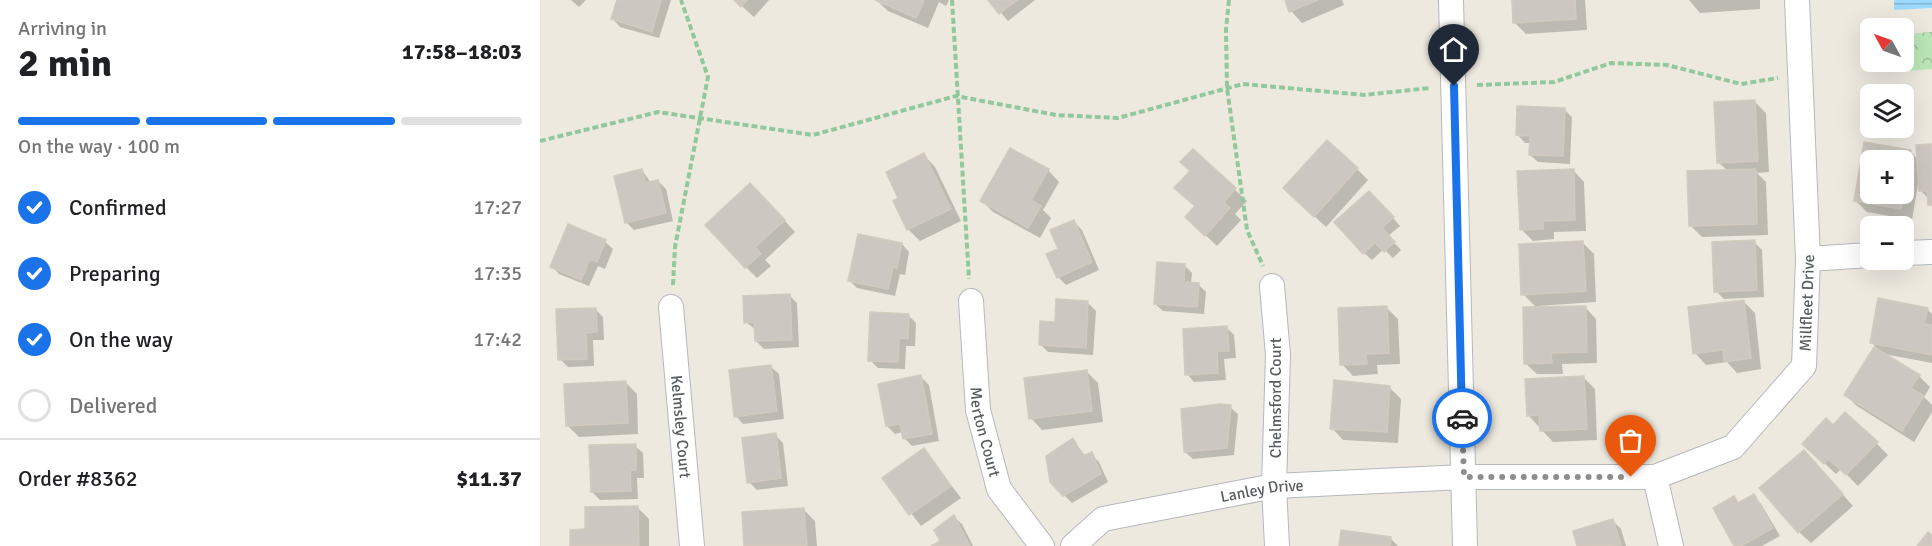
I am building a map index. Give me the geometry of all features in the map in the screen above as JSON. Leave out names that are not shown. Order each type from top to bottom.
[{"type":"street","points":[[1451,0],[1466,546]]},
{"type":"street","name":"Millfleet Drive","points":[[1464,477],[1655,477],[1733,447],[1804,366],[1808,259],[1797,0]]},
{"type":"street","points":[[1914,253],[1932,252]]},
{"type":"street","points":[[1808,259],[1860,256]]},
{"type":"street","name":"Chelmsford Court","points":[[1272,286],[1278,355],[1274,486],[1277,546]]},
{"type":"street","name":"Merton Court","points":[[971,301],[978,410],[999,489],[1042,546]]},
{"type":"street","name":"Kelmsley Court","points":[[671,307],[692,546]]},
{"type":"street","name":"Lanley Drive","points":[[1073,546],[1103,519],[1274,486],[1464,477]]},
{"type":"street","points":[[1655,477],[1671,546]]},
{"type":"path","points":[[671,307],[675,247],[708,76],[681,0]]},
{"type":"path","points":[[952,0],[956,96],[971,301]]},
{"type":"path","points":[[1229,0],[1226,29],[1227,88],[1247,230],[1272,286]]},
{"type":"path","points":[[540,141],[658,112],[813,135],[956,96],[1056,115],[1118,118],[1242,84],[1364,95],[1454,86],[1554,82],[1611,63],[1667,65],[1741,84],[1800,75]]},
{"type":"green space","points":[[1932,32],[1932,69],[1914,71],[1914,33]]},
{"type":"water","points":[[1894,0],[1932,0],[1932,8],[1894,10]]},
{"type":"building","points":[[617,0],[661,0],[652,32],[611,19]]},
{"type":"building","points":[[734,0],[747,0],[741,7]]},
{"type":"building","points":[[875,0],[924,0],[916,18]]},
{"type":"building","points":[[988,0],[1017,0],[999,14]]},
{"type":"building","points":[[1285,0],[1318,0],[1289,12]]},
{"type":"building","points":[[1512,0],[1575,0],[1576,19],[1513,23]]},
{"type":"building","points":[[1755,100],[1758,161],[1717,163],[1714,102]]},
{"type":"building","points":[[1517,106],[1565,108],[1563,156],[1529,155],[1530,136],[1516,135]]},
{"type":"building","points":[[1327,140],[1358,168],[1314,217],[1283,188]]},
{"type":"building","points":[[1864,142],[1911,150],[1863,150]]},
{"type":"building","points":[[1932,144],[1932,205],[1928,205],[1927,191],[1919,191],[1916,145]]},
{"type":"building","points":[[1010,148],[1049,169],[1031,200],[1041,206],[1028,228],[980,201]]},
{"type":"building","points":[[1193,149],[1236,188],[1224,202],[1230,208],[1205,236],[1185,217],[1195,206],[1174,188],[1190,171],[1180,162]]},
{"type":"building","points":[[924,153],[951,209],[907,230],[893,201],[898,198],[886,172]]},
{"type":"building","points":[[1860,166],[1860,202],[1854,201]]},
{"type":"building","points":[[642,169],[645,183],[658,180],[666,213],[625,223],[614,176]]},
{"type":"building","points":[[1574,169],[1575,220],[1543,221],[1543,229],[1520,230],[1517,171]]},
{"type":"building","points":[[1756,169],[1757,224],[1689,226],[1687,171]]},
{"type":"building","points":[[750,183],[785,220],[755,247],[761,254],[745,268],[705,225]]},
{"type":"building","points":[[1369,191],[1394,217],[1382,228],[1395,242],[1384,252],[1375,243],[1363,254],[1334,222]]},
{"type":"building","points":[[1872,204],[1902,204],[1901,209]]},
{"type":"building","points":[[1074,220],[1092,262],[1057,278],[1046,254],[1058,249],[1050,230]]},
{"type":"building","points":[[568,224],[606,240],[597,262],[590,259],[581,280],[550,267]]},
{"type":"building","points":[[858,234],[902,243],[897,268],[893,267],[888,289],[848,281]]},
{"type":"building","points":[[1755,240],[1757,290],[1714,292],[1712,242]]},
{"type":"building","points":[[1583,241],[1586,291],[1521,295],[1519,244]]},
{"type":"building","points":[[1157,262],[1185,264],[1184,282],[1199,283],[1197,307],[1154,304]]},
{"type":"building","points":[[790,294],[792,340],[755,341],[754,322],[744,323],[743,296]]},
{"type":"building","points":[[1878,298],[1928,308],[1924,324],[1932,325],[1932,355],[1870,343]]},
{"type":"building","points":[[1056,299],[1088,301],[1086,348],[1039,345],[1040,321],[1055,322]]},
{"type":"building","points":[[1744,300],[1751,358],[1724,362],[1723,350],[1693,354],[1688,307]]},
{"type":"building","points":[[1387,306],[1389,353],[1366,354],[1367,364],[1340,365],[1338,308]]},
{"type":"building","points":[[1586,306],[1587,352],[1551,353],[1552,363],[1524,364],[1523,307]]},
{"type":"building","points":[[596,308],[597,332],[586,333],[587,359],[558,360],[556,309]]},
{"type":"building","points":[[870,312],[909,314],[908,339],[899,338],[898,362],[868,361]]},
{"type":"building","points":[[1227,326],[1229,351],[1217,351],[1218,373],[1185,375],[1183,329]]},
{"type":"building","points":[[1874,347],[1920,375],[1911,388],[1924,396],[1902,431],[1844,395]]},
{"type":"building","points":[[771,365],[777,411],[734,417],[729,370]]},
{"type":"building","points":[[1087,370],[1092,411],[1029,419],[1024,378]]},
{"type":"building","points":[[921,375],[932,434],[903,439],[900,424],[886,426],[878,384]]},
{"type":"building","points":[[1584,376],[1587,429],[1540,431],[1539,415],[1527,416],[1525,379]]},
{"type":"building","points":[[1334,380],[1390,386],[1387,432],[1330,429]]},
{"type":"building","points":[[626,381],[628,423],[566,426],[564,384]]},
{"type":"building","points":[[1220,404],[1231,405],[1227,448],[1184,452],[1181,409]]},
{"type":"building","points":[[1845,412],[1878,442],[1846,475],[1828,459],[1824,464],[1802,444],[1826,418],[1833,425]]},
{"type":"building","points":[[776,433],[781,478],[747,483],[742,438]]},
{"type":"building","points":[[1073,438],[1083,456],[1092,452],[1101,474],[1063,496],[1050,482],[1046,456]]},
{"type":"building","points":[[636,444],[636,470],[630,470],[631,491],[591,492],[589,445]]},
{"type":"building","points":[[924,448],[951,486],[909,515],[882,478]]},
{"type":"building","points":[[1804,450],[1843,494],[1798,533],[1759,488]]},
{"type":"building","points":[[1754,494],[1773,528],[1741,546],[1734,546],[1713,508],[1734,496],[1738,503]]},
{"type":"building","points":[[638,506],[639,546],[570,546],[570,530],[585,529],[585,507]]},
{"type":"building","points":[[804,508],[807,546],[744,546],[742,512]]},
{"type":"building","points":[[954,515],[970,546],[931,546],[940,541],[934,530]]},
{"type":"building","points":[[1613,519],[1621,545],[1577,546],[1573,531]]},
{"type":"building","points":[[1341,530],[1391,537],[1390,546],[1339,546]]},
{"type":"building","points":[[1928,532],[1932,535],[1932,546],[1917,546]]},
{"type":"way so far","points":[[1462,418],[1464,477],[1631,477]]},
{"type":"route","points":[[1454,86],[1462,418]]}]
